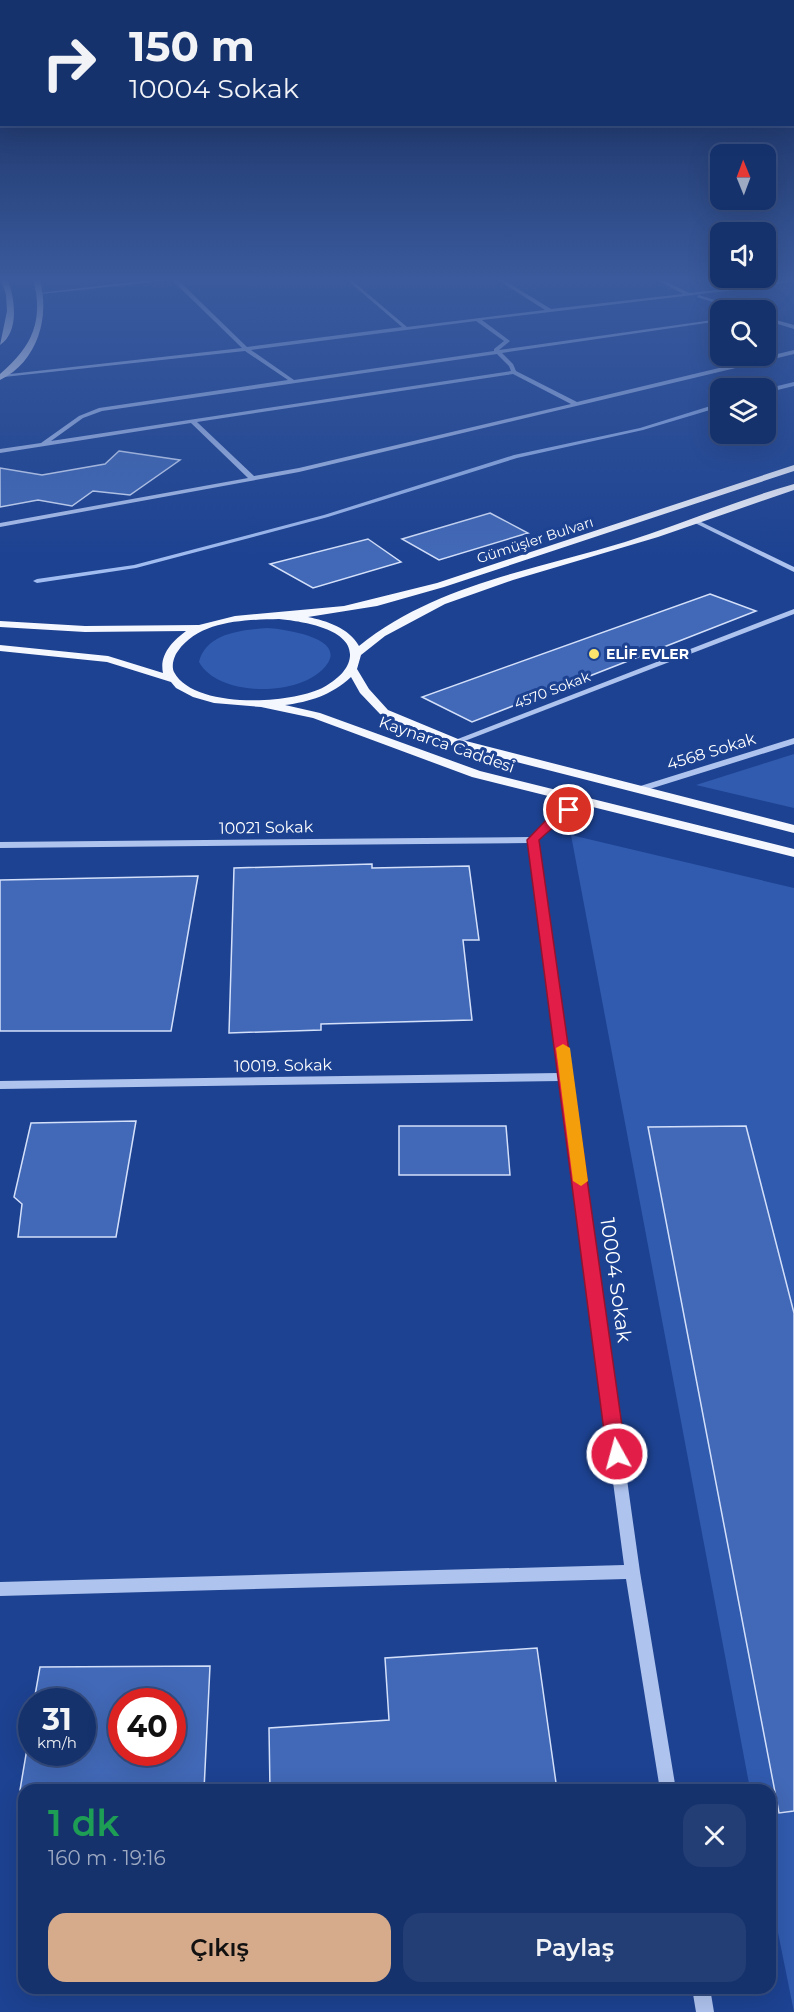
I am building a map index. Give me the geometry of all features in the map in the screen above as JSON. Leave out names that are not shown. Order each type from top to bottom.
[{"type":"main road","name":"Gümüşler Bulvarı","points":[[279,616],[317,614],[384,601],[476,574],[794,468]]},
{"type":"main road","name":"Gümüşler Bulvarı","points":[[356,654],[405,617],[450,598],[697,522],[794,487]]},
{"type":"main road","points":[[176,680],[169,674],[167,658],[176,644],[201,628],[248,617],[279,616],[308,620],[333,628],[348,639],[356,654],[352,670]]},
{"type":"main road","points":[[2,624],[85,629],[201,628]]},
{"type":"main road","name":"Kaynarca Caddesi","points":[[0,648],[108,660],[176,680],[183,687],[206,698],[234,704],[266,704],[297,700],[323,692],[344,680],[352,670],[364,691],[384,712],[454,742],[794,829]]},
{"type":"main road","name":"Kaynarca Caddesi","points":[[266,704],[316,715],[476,774],[794,854]]},
{"type":"street","points":[[2,376],[39,372]]},
{"type":"street","points":[[278,372],[291,381]]},
{"type":"street","points":[[42,445],[81,417],[101,409],[351,372]]},
{"type":"street","points":[[0,451],[514,372],[576,404]]},
{"type":"street","points":[[0,525],[299,471],[711,372]]},
{"type":"street","points":[[194,423],[252,478]]},
{"type":"street","points":[[697,522],[794,570]]},
{"type":"street","name":"4570 Sokak","points":[[454,742],[794,611]]},
{"type":"street","name":"4568 Sokak","points":[[637,790],[794,741]]},
{"type":"street","points":[[533,840],[554,818],[583,801]]},
{"type":"street","name":"10021 Sokak","points":[[0,845],[533,840]]},
{"type":"street","name":"10004 Sokak","points":[[533,840],[567,1077],[632,1572],[667,1784]]},
{"type":"street","name":"10019. Sokak","points":[[0,1085],[567,1077]]},
{"type":"street","points":[[0,1589],[632,1572]]},
{"type":"street","points":[[702,1994],[705,2012]]},
{"type":"shaded area","points":[[267,628],[287,630],[312,637],[329,649],[330,658],[324,668],[312,678],[278,688],[259,689],[223,682],[209,673],[199,662],[203,652],[217,639],[236,632]]},
{"type":"shaded area","points":[[794,754],[794,808],[696,785]]},
{"type":"shaded area","points":[[571,835],[794,888],[794,2012],[776,1923],[776,1784],[749,1784]]},
{"type":"building","points":[[119,451],[180,460],[130,495],[93,491],[72,506],[38,500],[0,507],[0,468],[42,475],[105,464]]},
{"type":"building","points":[[490,513],[528,533],[439,560],[402,539]]},
{"type":"building","points":[[368,539],[401,562],[313,588],[270,564]]},
{"type":"building","name":"ELİF EVLER","points":[[710,594],[756,611],[472,722],[422,697]]},
{"type":"building","points":[[372,864],[372,868],[469,866],[479,940],[463,940],[472,1020],[321,1024],[321,1030],[229,1033],[234,868]]},
{"type":"building","points":[[198,876],[171,1031],[0,1031],[0,880]]},
{"type":"building","points":[[136,1121],[116,1237],[18,1237],[22,1204],[14,1197],[31,1123]]},
{"type":"building","points":[[399,1126],[506,1126],[510,1175],[399,1175]]},
{"type":"building","points":[[746,1126],[794,1313],[794,1811],[779,1813],[776,1784],[773,1784],[648,1127]]},
{"type":"building","points":[[537,1648],[556,1784],[270,1784],[269,1728],[389,1720],[385,1658]]},
{"type":"building","points":[[210,1666],[204,1784],[21,1784],[24,1766],[96,1766],[96,1688],[36,1688],[40,1667]]},
{"type":"waterway","points":[[776,388],[794,384]]},
{"type":"waterway","points":[[37,581],[134,567],[326,516],[516,456],[641,429],[710,408]]},
{"type":"slow traffic","points":[[563,1048],[581,1181]]},
{"type":"place","name":"ELİF EVLER","points":[[594,654]]},
{"type":"route","points":[[569,810],[554,818],[533,840],[617,1454]]}]
